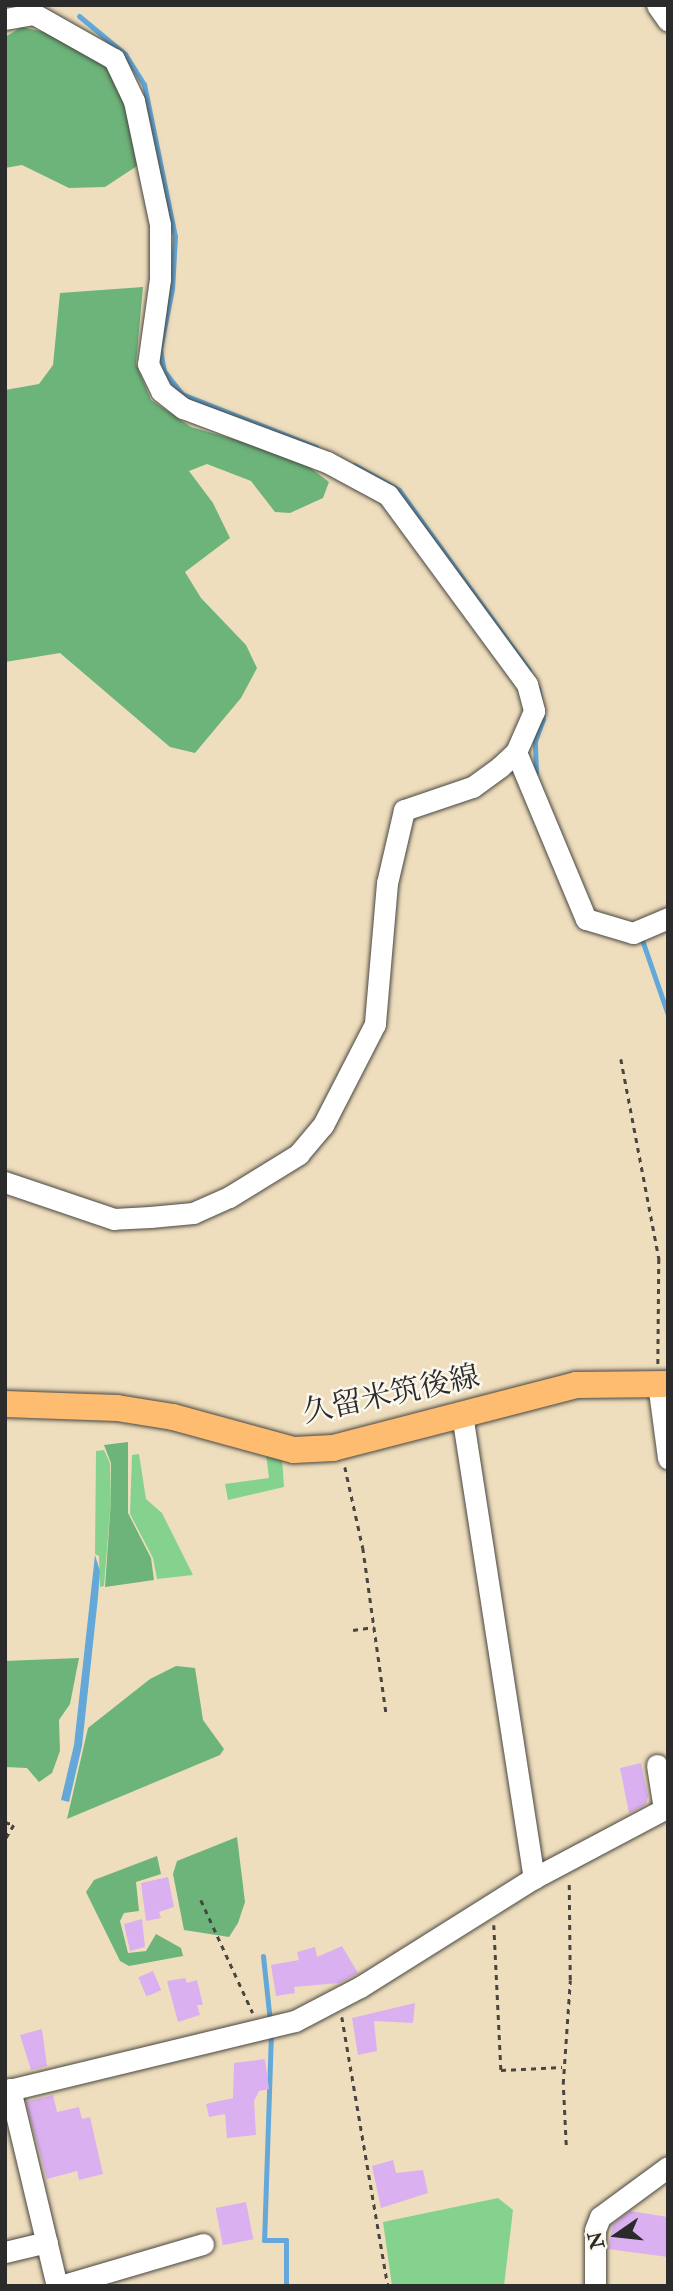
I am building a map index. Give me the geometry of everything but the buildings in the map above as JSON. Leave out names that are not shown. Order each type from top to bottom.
[{"type":"main road","name":"久留米筑後線","points":[[5,1404],[117,1408],[173,1416],[294,1450],[340,1446],[576,1385],[663,1383]]},
{"type":"street","points":[[657,5],[668,21]]},
{"type":"street","points":[[5,1182],[114,1219],[193,1213],[229,1197],[299,1154],[323,1125],[375,1024],[387,883],[404,810],[472,787],[516,752],[534,711],[527,684],[388,495],[327,462],[183,408],[161,391],[148,364],[160,279],[160,224],[134,102],[114,59],[60,15],[6,16]]},
{"type":"street","points":[[516,752],[586,919],[632,933],[668,918]]},
{"type":"street","points":[[663,1383],[668,1458]]},
{"type":"street","points":[[462,1414],[534,1878]]},
{"type":"street","points":[[203,2244],[58,2286],[47,2242],[15,2152],[8,2090],[295,2021],[326,2006],[534,1878],[666,1808],[657,1765]]},
{"type":"street","points":[[595,2286],[594,2245],[600,2217],[668,2167]]},
{"type":"street","points":[[5,2252],[47,2242]]},
{"type":"path","points":[[621,1059],[659,1259],[663,1383]]},
{"type":"path","points":[[340,1446],[374,1627],[386,1712]]},
{"type":"path","points":[[353,1630],[374,1627]]},
{"type":"path","points":[[5,1822],[13,1825],[5,1840]]},
{"type":"path","points":[[566,2145],[563,2067],[570,2003],[569,1880]]},
{"type":"path","points":[[201,1900],[259,2029]]},
{"type":"path","points":[[493,1904],[501,2070],[563,2067]]},
{"type":"path","points":[[340,2008],[388,2286]]},
{"type":"green space","points":[[22,27],[70,38],[108,67],[127,112],[137,166],[105,187],[69,188],[22,165],[5,168],[5,37]]},
{"type":"green space","points":[[143,287],[136,364],[151,400],[191,427],[296,457],[329,482],[323,498],[290,513],[275,512],[251,481],[207,464],[189,471],[213,503],[230,538],[185,572],[201,598],[246,645],[257,668],[241,698],[195,753],[170,747],[60,653],[5,662],[5,390],[39,384],[53,365],[60,293]]},
{"type":"green space","points":[[128,1442],[128,1513],[151,1558],[154,1580],[105,1587],[111,1463],[104,1445]]},
{"type":"green space","points":[[104,1450],[110,1463],[111,1500],[104,1586],[100,1587],[99,1556],[95,1554],[96,1451]]},
{"type":"green space","points":[[139,1454],[146,1499],[162,1513],[193,1575],[157,1579],[153,1558],[130,1514],[132,1455]]},
{"type":"green space","points":[[266,1454],[282,1458],[284,1487],[228,1500],[225,1484],[269,1478]]},
{"type":"green space","points":[[79,1658],[70,1704],[59,1720],[60,1751],[52,1773],[39,1782],[27,1768],[5,1767],[5,1661]]},
{"type":"green space","points":[[176,1666],[195,1668],[203,1720],[224,1749],[220,1755],[67,1819],[88,1728],[150,1679]]},
{"type":"green space","points":[[237,1837],[245,1902],[238,1923],[229,1937],[184,1930],[173,1874],[177,1861]]},
{"type":"green space","points":[[157,1856],[161,1874],[136,1882],[139,1911],[124,1913],[120,1921],[128,1953],[146,1951],[156,1934],[181,1948],[183,1956],[129,1966],[120,1961],[86,1892],[94,1880]]},
{"type":"green space","points":[[498,2198],[513,2210],[504,2286],[392,2286],[383,2222]]},
{"type":"water","points":[[95,1555],[100,1571],[98,1597],[82,1746],[69,1802],[61,1800],[74,1745]]},
{"type":"waterway","points":[[79,16],[125,54],[144,84],[175,236],[172,289],[160,349],[164,371],[182,394],[316,447]]},
{"type":"waterway","points":[[354,465],[399,490],[529,670]]},
{"type":"waterway","points":[[536,773],[535,741],[543,719],[538,688]]},
{"type":"waterway","points":[[640,934],[668,1015]]},
{"type":"waterway","points":[[668,1261],[668,1279]]},
{"type":"waterway","points":[[263,1956],[270,2022]]},
{"type":"waterway","points":[[271,2032],[264,2240],[286,2240],[286,2286]]}]
